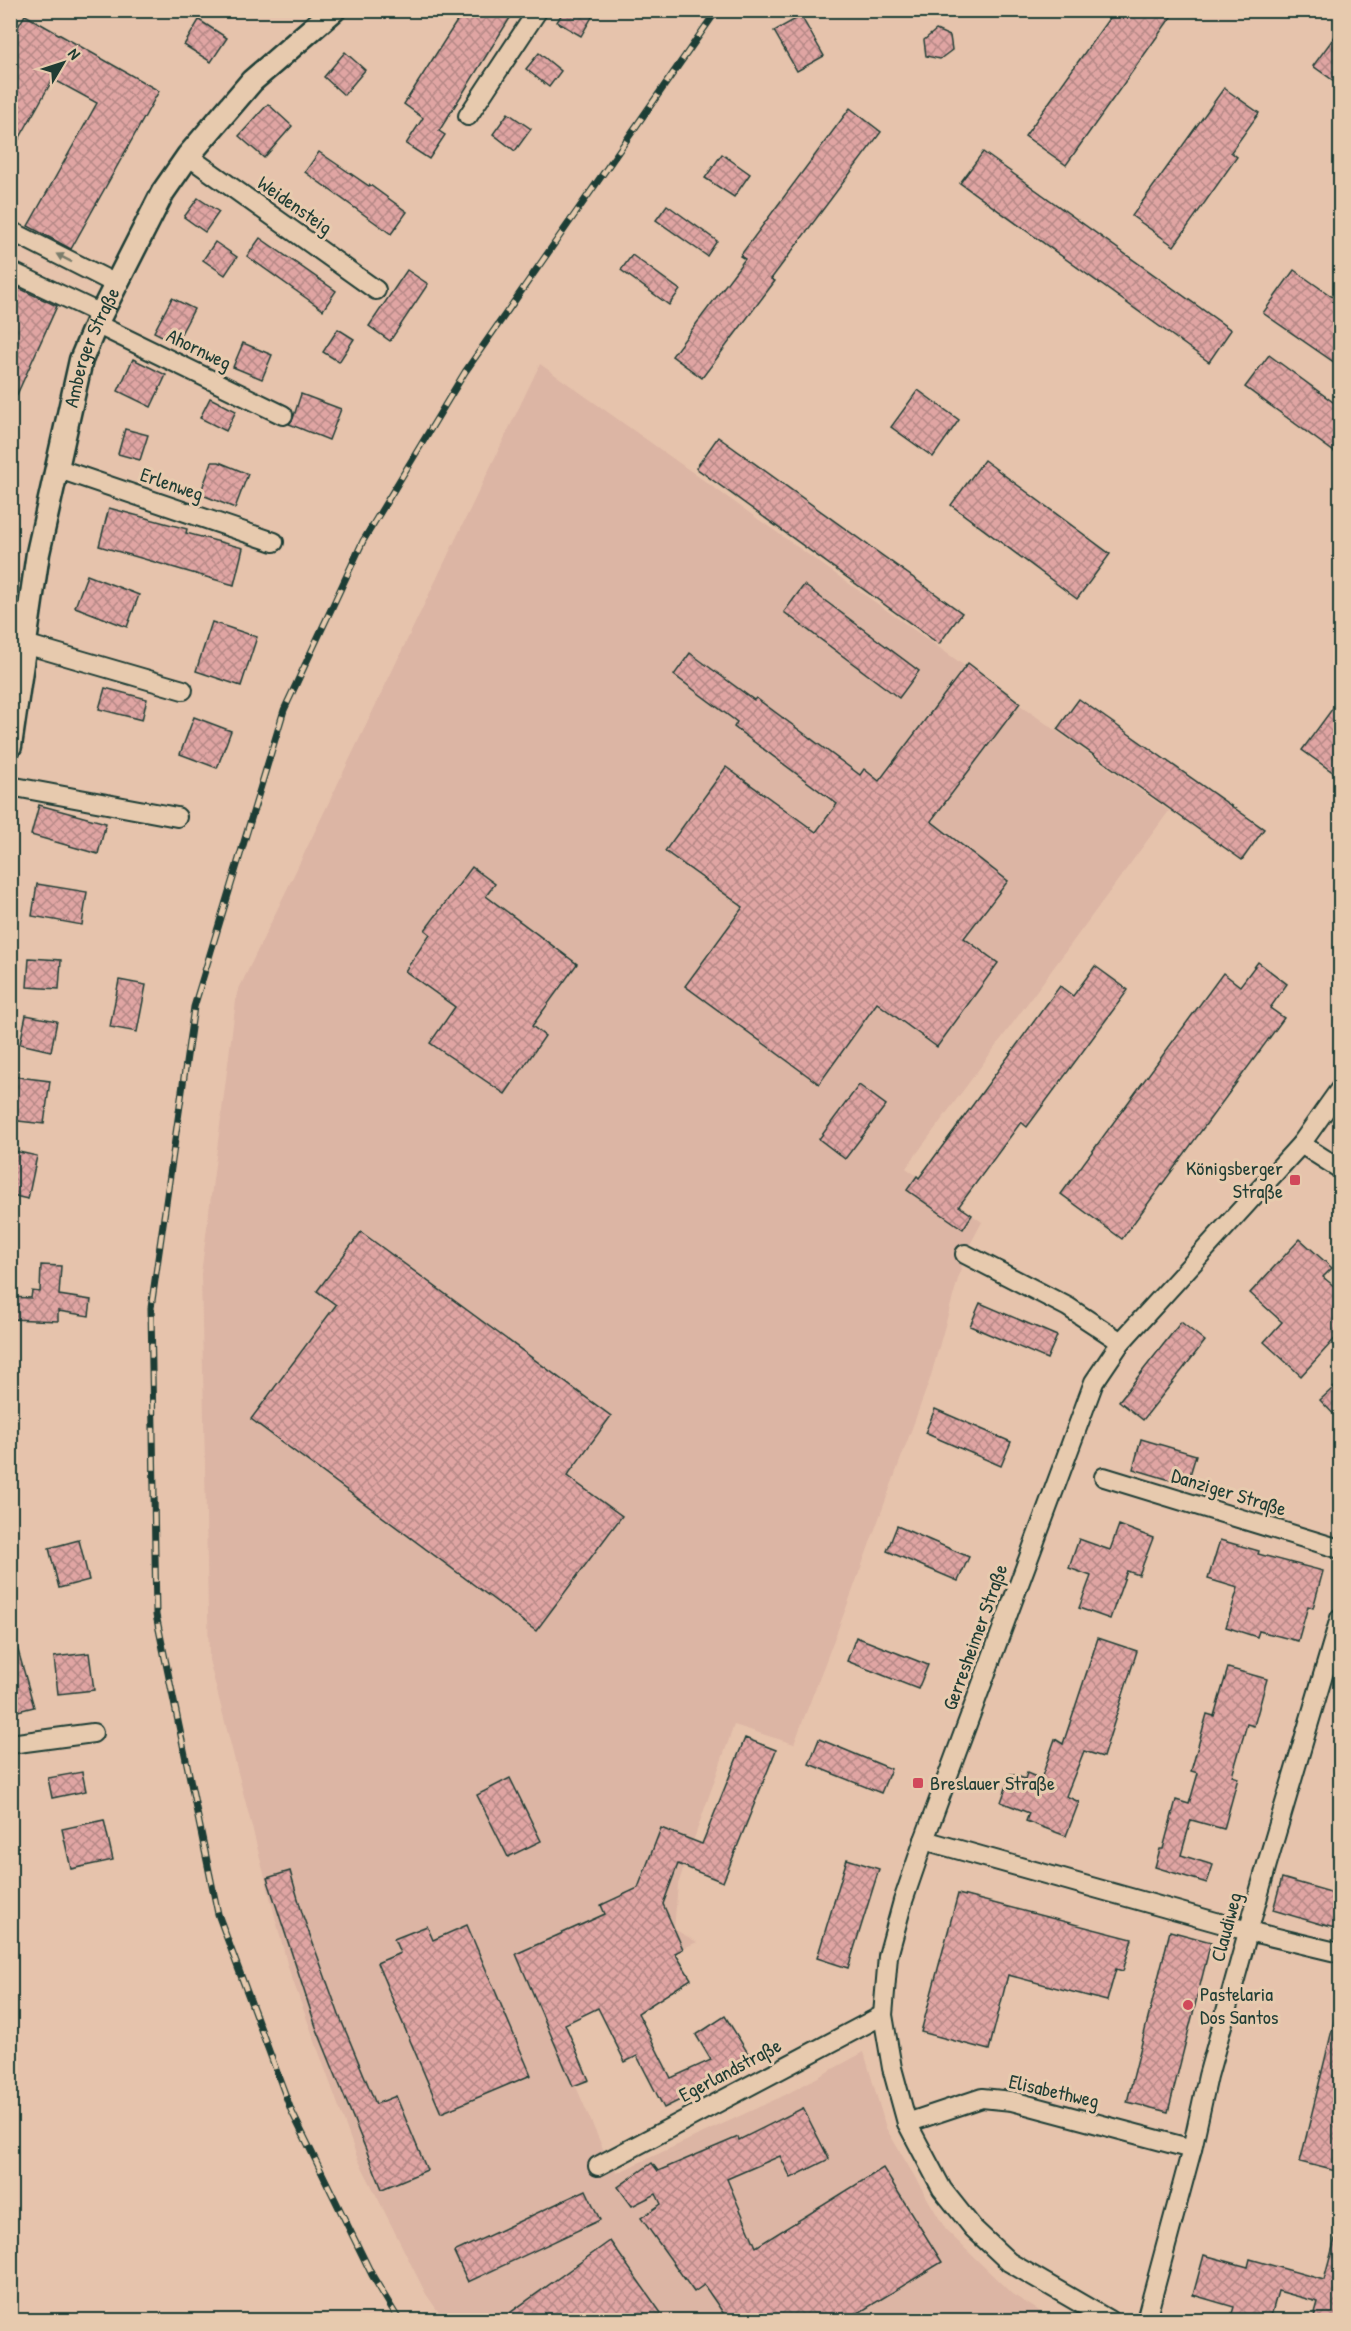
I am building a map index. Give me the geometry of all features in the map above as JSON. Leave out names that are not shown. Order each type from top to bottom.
[{"type":"street","points":[[468,116],[538,10]]},
{"type":"street","name":"Amberger Straße","points":[[10,746],[38,553],[81,360],[98,319],[163,192],[188,156],[252,81],[328,15]]},
{"type":"street","name":"Weidensteig","points":[[188,156],[376,290]]},
{"type":"street","points":[[10,237],[17,234],[116,284]]},
{"type":"street","name":"Ahornweg","points":[[10,271],[282,415]]},
{"type":"street","name":"Erlenweg","points":[[56,468],[274,542]]},
{"type":"street","points":[[25,644],[183,690]]},
{"type":"street","points":[[10,786],[177,818]]},
{"type":"street","name":"Gerresheimer Straße","points":[[1109,2320],[1009,2262],[973,2228],[942,2190],[907,2123],[892,2068],[883,2015],[888,1956],[903,1901],[924,1840],[1094,1382],[1121,1342],[1301,1144],[1341,1089]]},
{"type":"street","points":[[1301,1144],[1341,1169]]},
{"type":"street","points":[[965,1254],[1068,1307],[1121,1342]]},
{"type":"street","name":"Danziger Straße","points":[[1104,1478],[1341,1549]]},
{"type":"street","name":"Claudiweg","points":[[1146,2320],[1192,2149],[1208,2076],[1248,1931],[1341,1618]]},
{"type":"street","points":[[10,1744],[93,1733]]},
{"type":"street","points":[[924,1840],[1248,1931],[1341,1953]]},
{"type":"street","name":"Egerlandstraße","points":[[598,2166],[883,2015]]},
{"type":"street","name":"Elisabethweg","points":[[907,2123],[982,2098],[1012,2101],[1192,2149]]},
{"type":"shaded area","points":[[540,364],[1169,811],[906,1168],[982,1222],[965,1254],[930,1379],[794,1744],[734,1725],[678,1884],[674,1929],[697,1942],[544,2013],[604,2151],[617,2173],[785,2095],[864,2052],[886,2128],[946,2230],[1012,2294],[1054,2320],[444,2320],[426,2294],[357,2157],[288,1967],[209,1660],[201,1274],[237,993]]},
{"type":"building","points":[[464,10],[515,10],[439,131],[445,135],[429,159],[406,144],[423,118],[404,104]]},
{"type":"building","points":[[564,10],[596,10],[581,36],[557,22]]},
{"type":"building","points":[[1115,10],[1176,10],[1066,165],[1025,136]]},
{"type":"building","points":[[25,15],[159,91],[71,249],[28,226],[97,103],[53,79],[10,155],[10,40]]},
{"type":"building","points":[[801,16],[824,56],[797,71],[774,31]]},
{"type":"building","points":[[199,20],[227,38],[211,62],[184,45]]},
{"type":"building","points":[[1341,28],[1341,86],[1313,66]]},
{"type":"building","points":[[936,30],[950,36],[952,50],[940,59],[926,56],[924,40]]},
{"type":"building","points":[[345,52],[365,70],[344,95],[324,77]]},
{"type":"building","points":[[539,53],[561,71],[549,87],[526,69]]},
{"type":"building","points":[[1224,88],[1259,113],[1231,152],[1237,157],[1174,246],[1132,216]]},
{"type":"building","points":[[268,104],[292,126],[264,158],[239,136]]},
{"type":"building","points":[[850,108],[881,132],[771,279],[775,281],[702,378],[672,356],[745,259],[740,256]]},
{"type":"building","points":[[508,113],[531,129],[515,151],[493,134]]},
{"type":"building","points":[[319,152],[407,212],[391,234],[305,172]]},
{"type":"building","points":[[983,152],[1231,330],[1209,362],[960,183]]},
{"type":"building","points":[[722,154],[750,174],[734,197],[705,178]]},
{"type":"building","points":[[198,198],[219,212],[205,232],[184,217]]},
{"type":"building","points":[[667,205],[717,241],[707,256],[656,220]]},
{"type":"building","points":[[260,238],[336,291],[323,310],[247,256]]},
{"type":"building","points":[[215,242],[237,257],[225,275],[203,260]]},
{"type":"building","points":[[632,255],[680,290],[669,305],[621,270]]},
{"type":"building","points":[[407,270],[428,284],[390,341],[369,326]]},
{"type":"building","points":[[1294,270],[1341,303],[1341,367],[1263,313]]},
{"type":"building","points":[[10,284],[57,306],[10,410]]},
{"type":"building","points":[[172,298],[194,309],[176,343],[154,332]]},
{"type":"building","points":[[338,329],[354,339],[339,362],[323,352]]},
{"type":"building","points":[[243,343],[272,355],[262,379],[233,367]]},
{"type":"building","points":[[1269,355],[1341,408],[1341,457],[1245,387]]},
{"type":"building","points":[[133,359],[166,375],[151,407],[118,391]]},
{"type":"building","points":[[918,390],[959,420],[933,457],[891,427]]},
{"type":"building","points":[[301,394],[341,409],[329,440],[289,424],[293,419]]},
{"type":"building","points":[[210,398],[236,411],[226,431],[200,418]]},
{"type":"building","points":[[125,429],[148,435],[140,460],[118,454]]},
{"type":"building","points":[[718,437],[962,613],[939,644],[696,468]]},
{"type":"building","points":[[984,460],[1110,554],[1077,599],[951,505]]},
{"type":"building","points":[[212,462],[219,462],[248,474],[235,508],[200,494]]},
{"type":"building","points":[[109,508],[187,529],[186,533],[243,548],[234,585],[99,546]]},
{"type":"building","points":[[87,575],[139,595],[127,627],[75,607]]},
{"type":"building","points":[[804,585],[919,671],[899,698],[784,612]]},
{"type":"building","points":[[212,622],[257,637],[241,686],[196,671]]},
{"type":"building","points":[[690,653],[754,700],[756,698],[860,775],[864,769],[879,781],[968,663],[1020,703],[931,821],[1008,881],[964,938],[998,963],[937,1047],[877,1003],[819,1084],[685,986],[743,907],[665,851],[726,767],[816,832],[837,804],[734,727],[737,722],[674,675]]},
{"type":"building","points":[[105,688],[147,699],[142,720],[99,709]]},
{"type":"building","points":[[1341,697],[1341,778],[1302,750]]},
{"type":"building","points":[[1079,699],[1264,829],[1242,860],[1057,729]]},
{"type":"building","points":[[194,717],[231,731],[217,768],[180,754]]},
{"type":"building","points":[[39,805],[106,823],[98,854],[31,835]]},
{"type":"building","points":[[472,867],[495,884],[486,896],[577,964],[532,1026],[545,1036],[505,1094],[430,1043],[455,1007],[405,971],[430,934],[425,930]]},
{"type":"building","points":[[37,884],[87,892],[82,925],[32,916]]},
{"type":"building","points":[[29,958],[61,960],[59,989],[27,987]]},
{"type":"building","points":[[1258,962],[1287,984],[1270,1008],[1284,1018],[1122,1239],[1061,1194],[1223,973],[1240,986]]},
{"type":"building","points":[[1095,966],[1128,990],[1027,1127],[1021,1122],[959,1206],[972,1215],[963,1229],[907,1190],[917,1176],[919,1178],[1060,986],[1073,996]]},
{"type":"building","points":[[119,980],[146,985],[137,1032],[110,1027]]},
{"type":"building","points":[[26,1015],[57,1021],[51,1051],[20,1044]]},
{"type":"building","points":[[10,1076],[50,1081],[44,1124],[10,1120]]},
{"type":"building","points":[[859,1085],[886,1105],[845,1159],[819,1139]]},
{"type":"building","points":[[10,1150],[37,1156],[28,1199],[10,1195]]},
{"type":"building","points":[[361,1232],[611,1416],[567,1476],[622,1516],[536,1631],[251,1419],[336,1305],[317,1291]]},
{"type":"building","points":[[1300,1239],[1332,1268],[1323,1277],[1341,1292],[1341,1332],[1301,1376],[1264,1342],[1282,1322],[1250,1293]]},
{"type":"building","points":[[41,1265],[61,1266],[59,1295],[91,1300],[89,1316],[58,1311],[58,1321],[10,1319],[10,1297],[31,1298],[32,1291],[40,1292]]},
{"type":"building","points":[[980,1303],[1057,1336],[1047,1359],[970,1326]]},
{"type":"building","points":[[1181,1322],[1205,1341],[1143,1420],[1119,1401]]},
{"type":"building","points":[[1341,1381],[1341,1422],[1320,1400]]},
{"type":"building","points":[[935,1409],[1011,1442],[1001,1466],[925,1433]]},
{"type":"building","points":[[1141,1439],[1196,1455],[1187,1485],[1133,1469]]},
{"type":"building","points":[[1119,1525],[1153,1538],[1139,1575],[1127,1571],[1110,1619],[1079,1608],[1091,1576],[1069,1568],[1079,1539],[1110,1550]]},
{"type":"building","points":[[897,1526],[969,1557],[958,1581],[887,1551]]},
{"type":"building","points":[[79,1540],[89,1580],[59,1588],[49,1548]]},
{"type":"building","points":[[1220,1540],[1259,1551],[1258,1554],[1323,1571],[1313,1608],[1308,1606],[1298,1641],[1259,1631],[1257,1637],[1226,1627],[1238,1588],[1208,1579]]},
{"type":"building","points":[[856,1637],[928,1665],[918,1689],[847,1661]]},
{"type":"building","points":[[1098,1638],[1137,1651],[1103,1757],[1084,1751],[1066,1796],[1079,1802],[1066,1836],[1026,1821],[1029,1813],[1001,1802],[1011,1774],[1025,1779],[1027,1773],[1041,1779],[1055,1739],[1063,1744]]},
{"type":"building","points":[[10,1643],[16,1643],[34,1707],[10,1713]]},
{"type":"building","points":[[89,1653],[94,1690],[58,1694],[54,1657]]},
{"type":"building","points":[[1228,1668],[1267,1679],[1254,1726],[1247,1724],[1232,1776],[1238,1778],[1224,1829],[1191,1820],[1181,1855],[1213,1865],[1207,1883],[1155,1867],[1160,1849],[1163,1849],[1176,1800],[1189,1804],[1198,1773],[1191,1771],[1207,1714],[1214,1716]]},
{"type":"building","points":[[745,1738],[776,1750],[723,1882],[678,1864],[663,1904],[683,1949],[675,1953],[691,1979],[638,2013],[671,2078],[711,2060],[696,2035],[725,2016],[751,2058],[700,2090],[664,2108],[637,2056],[625,2062],[598,2008],[565,2024],[589,2080],[573,2086],[516,1954],[605,1914],[601,1905],[638,1888],[661,1828],[702,1844]]},
{"type":"building","points":[[819,1739],[891,1769],[881,1793],[809,1764]]},
{"type":"building","points":[[82,1772],[86,1791],[52,1798],[48,1778]]},
{"type":"building","points":[[510,1778],[541,1841],[508,1857],[477,1795]]},
{"type":"building","points":[[104,1820],[113,1860],[71,1869],[62,1829]]},
{"type":"building","points":[[847,1859],[879,1869],[848,1968],[817,1958]]},
{"type":"building","points":[[290,1871],[303,1916],[339,2015],[376,2104],[396,2096],[427,2170],[382,2189],[316,2027],[267,1878]]},
{"type":"building","points":[[1282,1878],[1341,1895],[1341,1930],[1273,1910]]},
{"type":"building","points":[[958,1894],[1132,1939],[1123,1971],[1116,1969],[1107,2001],[1008,1975],[989,2050],[921,2032]]},
{"type":"building","points":[[467,1925],[531,2075],[441,2113],[377,1963],[400,1953],[394,1939],[427,1926],[433,1940]]},
{"type":"building","points":[[1170,1931],[1211,1942],[1168,2112],[1127,2102]]},
{"type":"building","points":[[1334,2022],[1341,2023],[1341,2153],[1336,2171],[1300,2162]]},
{"type":"building","points":[[803,2108],[829,2159],[791,2178],[780,2156],[727,2179],[756,2247],[883,2168],[942,2262],[847,2320],[728,2320],[704,2285],[694,2292],[641,2218],[661,2204],[656,2194],[632,2206],[618,2187],[652,2163],[658,2171],[738,2137],[739,2140]]},
{"type":"building","points":[[586,2190],[600,2220],[468,2282],[454,2252]]},
{"type":"building","points":[[1335,2239],[1341,2239],[1341,2320],[1313,2320],[1318,2302],[1278,2291],[1270,2320],[1230,2320],[1234,2307],[1193,2295],[1204,2255],[1248,2267],[1250,2259],[1324,2280]]},
{"type":"building","points":[[610,2241],[666,2320],[500,2320]]},
{"type":"railway","points":[[399,2320],[372,2275],[291,2110],[218,1914],[156,1615],[151,1308],[194,1007],[284,710],[363,541],[465,372],[717,10]]},
{"type":"place","name":"Königsberger Straße","points":[[1295,1180]]},
{"type":"place","name":"Breslauer Straße","points":[[918,1783]]},
{"type":"place","name":"Pastelaria Dos Santos","points":[[1188,2005]]}]
